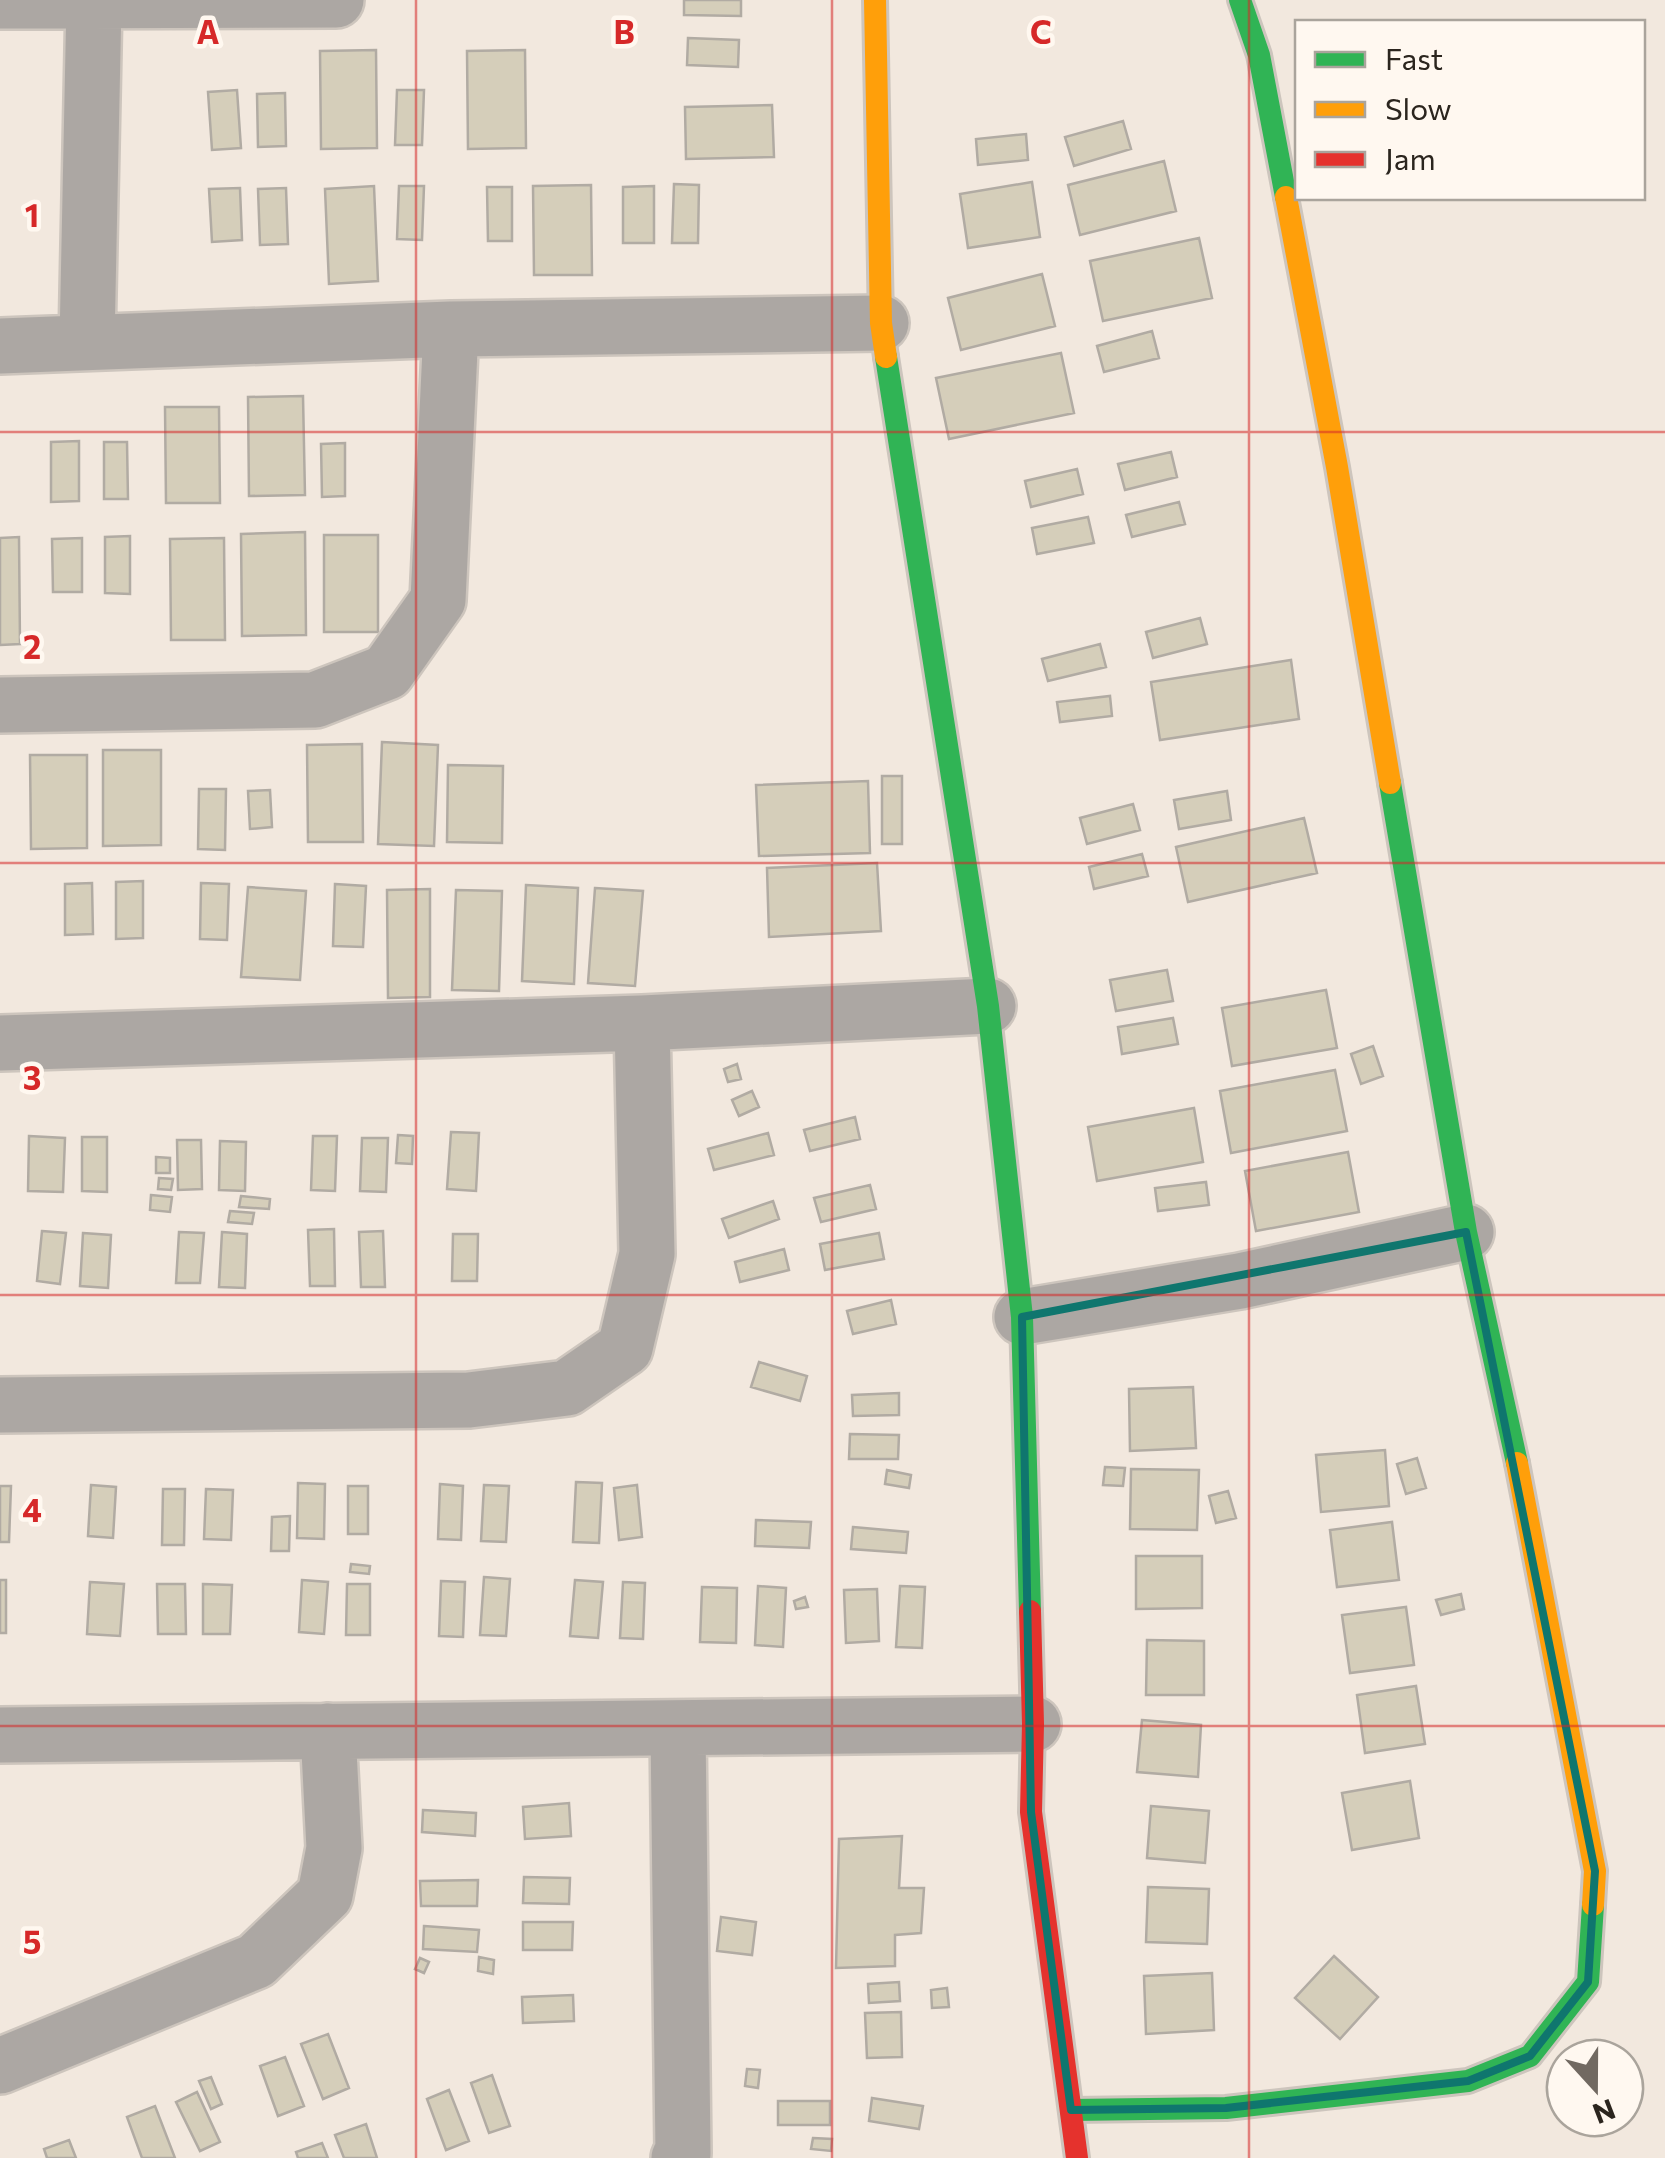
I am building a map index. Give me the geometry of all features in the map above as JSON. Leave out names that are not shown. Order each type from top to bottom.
[{"type":"street","points":[[0,1],[336,0]]},
{"type":"street","points":[[875,0],[882,323],[988,1006],[1022,1317],[1032,1724],[1030,1812],[1077,2158]]},
{"type":"street","points":[[1071,2110],[1226,2108],[1468,2081],[1530,2056],[1588,1982],[1595,1871],[1530,1522],[1466,1232],[1336,467],[1259,55],[1240,0]]},
{"type":"street","points":[[87,342],[94,1]]},
{"type":"street","points":[[0,346],[450,330],[882,323]]},
{"type":"street","points":[[0,705],[315,700],[386,672],[438,600],[450,330]]},
{"type":"street","points":[[0,1043],[642,1024],[988,1006]]},
{"type":"street","points":[[0,1405],[469,1400],[567,1388],[625,1348],[647,1254],[642,1024]]},
{"type":"street","points":[[1022,1317],[1240,1280],[1466,1232]]},
{"type":"street","points":[[0,1736],[1032,1724]]},
{"type":"street","points":[[678,1728],[683,2069],[683,2153],[679,2158]]},
{"type":"street","points":[[0,2066],[256,1961],[325,1895],[334,1848],[328,1732]]},
{"type":"highlighted area","points":[[1466,1232],[1595,1871],[1588,1982],[1530,2056],[1468,2081],[1226,2108],[1071,2110],[1031,1812],[1022,1317]]},
{"type":"building","points":[[684,0],[741,0],[741,16],[684,15]]},
{"type":"building","points":[[688,38],[739,40],[738,67],[687,65]]},
{"type":"building","points":[[376,50],[377,148],[321,149],[320,51]]},
{"type":"building","points":[[525,50],[526,148],[468,149],[467,51]]},
{"type":"building","points":[[237,90],[241,148],[212,150],[208,92]]},
{"type":"building","points":[[397,90],[424,90],[422,145],[395,145]]},
{"type":"building","points":[[285,93],[286,146],[258,147],[257,94]]},
{"type":"building","points":[[772,105],[774,157],[686,159],[685,107]]},
{"type":"building","points":[[1123,121],[1131,149],[1074,166],[1065,137]]},
{"type":"building","points":[[1026,134],[1028,160],[978,165],[976,139]]},
{"type":"building","points":[[1164,161],[1176,211],[1080,235],[1068,185]]},
{"type":"building","points":[[1032,182],[1040,237],[968,248],[960,194]]},
{"type":"building","points":[[674,184],[699,185],[698,243],[672,243]]},
{"type":"building","points":[[591,185],[592,275],[534,275],[533,186]]},
{"type":"building","points":[[374,186],[378,281],[329,284],[325,189]]},
{"type":"building","points":[[399,186],[424,186],[422,240],[397,239]]},
{"type":"building","points":[[654,186],[654,243],[623,243],[623,187]]},
{"type":"building","points":[[487,187],[512,187],[512,241],[488,241]]},
{"type":"building","points":[[240,188],[242,240],[212,242],[209,189]]},
{"type":"building","points":[[286,188],[288,244],[260,245],[258,189]]},
{"type":"building","points":[[1199,238],[1212,298],[1103,321],[1090,261]]},
{"type":"building","points":[[1042,274],[1055,326],[961,350],[948,298]]},
{"type":"building","points":[[1152,331],[1159,358],[1104,372],[1097,346]]},
{"type":"building","points":[[1061,353],[1074,413],[949,439],[936,378]]},
{"type":"building","points":[[303,396],[305,495],[249,496],[248,397]]},
{"type":"building","points":[[165,407],[219,407],[220,503],[166,503]]},
{"type":"building","points":[[79,441],[79,501],[51,502],[51,442]]},
{"type":"building","points":[[104,442],[127,442],[128,499],[104,499]]},
{"type":"building","points":[[345,443],[345,496],[322,497],[321,444]]},
{"type":"building","points":[[1171,452],[1177,477],[1125,490],[1118,464]]},
{"type":"building","points":[[1077,469],[1083,494],[1031,507],[1025,481]]},
{"type":"building","points":[[1179,502],[1185,524],[1132,537],[1126,515]]},
{"type":"building","points":[[1088,517],[1094,543],[1037,554],[1032,528]]},
{"type":"building","points":[[305,532],[306,635],[242,636],[241,534]]},
{"type":"building","points":[[324,535],[378,535],[378,632],[324,632]]},
{"type":"building","points":[[130,536],[130,594],[105,593],[105,537]]},
{"type":"building","points":[[19,537],[20,644],[0,645],[0,538]]},
{"type":"building","points":[[82,538],[82,592],[53,592],[52,539]]},
{"type":"building","points":[[224,538],[225,640],[171,640],[170,539]]},
{"type":"building","points":[[1200,618],[1207,644],[1153,658],[1146,632]]},
{"type":"building","points":[[1100,644],[1106,667],[1048,681],[1042,659]]},
{"type":"building","points":[[1291,660],[1299,719],[1160,740],[1151,682]]},
{"type":"building","points":[[1110,696],[1112,716],[1060,722],[1057,702]]},
{"type":"building","points":[[382,742],[438,745],[434,846],[378,844]]},
{"type":"building","points":[[362,744],[363,842],[308,842],[307,745]]},
{"type":"building","points":[[103,750],[161,750],[161,845],[103,846]]},
{"type":"building","points":[[30,755],[87,755],[87,848],[31,849]]},
{"type":"building","points":[[448,765],[503,766],[502,843],[447,842]]},
{"type":"building","points":[[882,776],[902,776],[902,844],[882,844]]},
{"type":"building","points":[[868,781],[870,853],[759,856],[756,785]]},
{"type":"building","points":[[199,789],[226,789],[225,850],[198,849]]},
{"type":"building","points":[[270,790],[272,827],[250,829],[248,791]]},
{"type":"building","points":[[1227,791],[1231,820],[1179,829],[1174,800]]},
{"type":"building","points":[[1133,804],[1140,830],[1087,844],[1080,818]]},
{"type":"building","points":[[1304,818],[1317,873],[1188,902],[1176,847]]},
{"type":"building","points":[[1142,854],[1148,876],[1094,889],[1089,867]]},
{"type":"building","points":[[877,863],[881,931],[769,937],[767,868]]},
{"type":"building","points":[[143,881],[143,938],[116,939],[116,882]]},
{"type":"building","points":[[92,883],[93,934],[65,935],[65,884]]},
{"type":"building","points":[[201,883],[229,884],[227,940],[200,939]]},
{"type":"building","points":[[335,884],[366,886],[363,947],[333,946]]},
{"type":"building","points":[[526,885],[578,888],[574,984],[522,981]]},
{"type":"building","points":[[248,887],[306,891],[300,980],[241,977]]},
{"type":"building","points":[[595,888],[643,891],[635,986],[588,983]]},
{"type":"building","points":[[430,889],[430,997],[388,998],[387,890]]},
{"type":"building","points":[[456,890],[502,891],[499,991],[452,990]]},
{"type":"building","points":[[1167,970],[1173,1001],[1116,1011],[1110,980]]},
{"type":"building","points":[[1326,990],[1337,1048],[1232,1066],[1222,1008]]},
{"type":"building","points":[[1173,1018],[1178,1044],[1122,1054],[1118,1027]]},
{"type":"building","points":[[1373,1046],[1383,1076],[1361,1084],[1351,1054]]},
{"type":"building","points":[[737,1064],[741,1079],[728,1082],[724,1069]]},
{"type":"building","points":[[1335,1070],[1347,1131],[1231,1153],[1220,1091]]},
{"type":"building","points":[[752,1091],[759,1107],[739,1116],[732,1100]]},
{"type":"building","points":[[1194,1108],[1203,1162],[1097,1181],[1088,1127]]},
{"type":"building","points":[[855,1117],[860,1139],[810,1151],[804,1130]]},
{"type":"building","points":[[451,1132],[479,1133],[476,1191],[447,1189]]},
{"type":"building","points":[[768,1133],[774,1155],[714,1170],[708,1149]]},
{"type":"building","points":[[398,1135],[413,1136],[412,1164],[396,1163]]},
{"type":"building","points":[[29,1136],[65,1138],[63,1192],[28,1191]]},
{"type":"building","points":[[313,1136],[337,1136],[335,1191],[311,1190]]},
{"type":"building","points":[[82,1137],[107,1137],[107,1192],[82,1191]]},
{"type":"building","points":[[362,1138],[388,1138],[386,1192],[360,1191]]},
{"type":"building","points":[[177,1140],[201,1140],[202,1189],[178,1190]]},
{"type":"building","points":[[220,1141],[246,1142],[245,1191],[219,1190]]},
{"type":"building","points":[[1348,1152],[1359,1212],[1256,1231],[1245,1171]]},
{"type":"building","points":[[156,1157],[170,1158],[170,1173],[156,1173]]},
{"type":"building","points":[[159,1178],[173,1179],[171,1190],[158,1189]]},
{"type":"building","points":[[1206,1182],[1209,1205],[1158,1211],[1155,1188]]},
{"type":"building","points":[[870,1185],[876,1209],[821,1222],[814,1198]]},
{"type":"building","points":[[151,1195],[172,1197],[170,1212],[150,1210]]},
{"type":"building","points":[[241,1196],[270,1199],[269,1209],[239,1207]]},
{"type":"building","points":[[773,1201],[779,1219],[729,1238],[722,1219]]},
{"type":"building","points":[[230,1211],[254,1213],[252,1224],[228,1222]]},
{"type":"building","points":[[334,1229],[335,1286],[310,1286],[308,1230]]},
{"type":"building","points":[[42,1231],[66,1233],[60,1284],[37,1281]]},
{"type":"building","points":[[383,1231],[385,1287],[361,1287],[359,1232]]},
{"type":"building","points":[[179,1232],[204,1233],[200,1283],[176,1283]]},
{"type":"building","points":[[222,1232],[247,1234],[245,1288],[219,1287]]},
{"type":"building","points":[[83,1233],[111,1235],[108,1288],[80,1286]]},
{"type":"building","points":[[879,1233],[884,1259],[825,1270],[820,1244]]},
{"type":"building","points":[[453,1234],[478,1234],[477,1281],[452,1281]]},
{"type":"building","points":[[784,1249],[789,1270],[740,1282],[735,1262]]},
{"type":"building","points":[[891,1300],[896,1324],[853,1334],[847,1311]]},
{"type":"building","points":[[759,1362],[807,1376],[800,1401],[751,1387]]},
{"type":"building","points":[[1193,1387],[1196,1448],[1130,1451],[1129,1389]]},
{"type":"building","points":[[899,1393],[899,1415],[853,1416],[852,1395]]},
{"type":"building","points":[[850,1434],[899,1435],[898,1459],[849,1459]]},
{"type":"building","points":[[1385,1450],[1389,1506],[1321,1512],[1316,1455]]},
{"type":"building","points":[[1417,1458],[1426,1488],[1406,1494],[1397,1464]]},
{"type":"building","points":[[1105,1467],[1125,1468],[1123,1486],[1103,1485]]},
{"type":"building","points":[[1131,1469],[1199,1470],[1197,1530],[1130,1529]]},
{"type":"building","points":[[887,1470],[911,1475],[909,1488],[885,1484]]},
{"type":"building","points":[[576,1482],[602,1483],[599,1543],[573,1542]]},
{"type":"building","points":[[298,1483],[325,1484],[324,1539],[297,1538]]},
{"type":"building","points":[[440,1484],[463,1486],[461,1540],[438,1539]]},
{"type":"building","points":[[91,1485],[116,1487],[113,1538],[88,1536]]},
{"type":"building","points":[[484,1485],[509,1486],[506,1542],[481,1541]]},
{"type":"building","points":[[637,1485],[642,1537],[619,1540],[614,1488]]},
{"type":"building","points":[[0,1486],[11,1486],[9,1542],[0,1542]]},
{"type":"building","points":[[348,1486],[368,1486],[368,1534],[348,1534]]},
{"type":"building","points":[[163,1489],[185,1489],[184,1545],[162,1545]]},
{"type":"building","points":[[206,1489],[233,1490],[231,1540],[204,1539]]},
{"type":"building","points":[[1228,1491],[1236,1518],[1216,1523],[1209,1496]]},
{"type":"building","points":[[290,1516],[289,1551],[271,1551],[272,1517]]},
{"type":"building","points":[[756,1520],[811,1522],[809,1548],[755,1546]]},
{"type":"building","points":[[1392,1522],[1399,1580],[1337,1587],[1330,1530]]},
{"type":"building","points":[[853,1527],[908,1532],[906,1553],[851,1549]]},
{"type":"building","points":[[1136,1556],[1202,1556],[1202,1608],[1136,1609]]},
{"type":"building","points":[[351,1564],[370,1566],[369,1574],[350,1572]]},
{"type":"building","points":[[484,1577],[510,1579],[506,1636],[480,1635]]},
{"type":"building","points":[[0,1580],[6,1580],[6,1633],[0,1633]]},
{"type":"building","points":[[302,1580],[328,1582],[324,1634],[299,1632]]},
{"type":"building","points":[[575,1580],[603,1582],[598,1638],[570,1636]]},
{"type":"building","points":[[441,1581],[465,1582],[463,1637],[439,1636]]},
{"type":"building","points":[[90,1582],[124,1584],[120,1636],[87,1634]]},
{"type":"building","points":[[623,1582],[645,1583],[643,1639],[620,1638]]},
{"type":"building","points":[[157,1584],[185,1584],[186,1634],[158,1634]]},
{"type":"building","points":[[203,1584],[232,1585],[230,1634],[203,1634]]},
{"type":"building","points":[[347,1584],[370,1584],[370,1635],[346,1635]]},
{"type":"building","points":[[758,1586],[786,1588],[783,1647],[755,1645]]},
{"type":"building","points":[[900,1586],[925,1587],[922,1648],[896,1647]]},
{"type":"building","points":[[702,1587],[737,1588],[736,1643],[700,1642]]},
{"type":"building","points":[[877,1589],[879,1641],[846,1643],[844,1590]]},
{"type":"building","points":[[1461,1594],[1464,1609],[1441,1615],[1436,1600]]},
{"type":"building","points":[[805,1597],[808,1607],[796,1609],[794,1601]]},
{"type":"building","points":[[1406,1607],[1414,1665],[1350,1673],[1342,1615]]},
{"type":"building","points":[[1147,1640],[1204,1641],[1204,1695],[1146,1695]]},
{"type":"building","points":[[1416,1686],[1425,1744],[1365,1753],[1357,1695]]},
{"type":"building","points":[[1142,1720],[1201,1725],[1198,1777],[1137,1772]]},
{"type":"building","points":[[1410,1781],[1419,1838],[1352,1850],[1342,1793]]},
{"type":"building","points":[[569,1803],[571,1836],[525,1839],[523,1807]]},
{"type":"building","points":[[1151,1806],[1209,1811],[1205,1863],[1147,1858]]},
{"type":"building","points":[[423,1810],[476,1813],[475,1836],[422,1832]]},
{"type":"building","points":[[902,1836],[899,1888],[924,1888],[921,1933],[895,1935],[895,1966],[836,1968],[839,1839]]},
{"type":"building","points":[[524,1877],[570,1878],[569,1904],[523,1903]]},
{"type":"building","points":[[478,1880],[477,1906],[421,1906],[420,1881]]},
{"type":"building","points":[[1148,1887],[1209,1889],[1207,1944],[1146,1942]]},
{"type":"building","points":[[721,1917],[756,1922],[752,1955],[717,1951]]},
{"type":"building","points":[[523,1922],[573,1922],[572,1950],[523,1950]]},
{"type":"building","points":[[424,1926],[479,1930],[477,1952],[423,1949]]},
{"type":"building","points":[[1334,1956],[1378,1997],[1340,2039],[1295,1998]]},
{"type":"building","points":[[479,1957],[494,1960],[493,1974],[478,1971]]},
{"type":"building","points":[[420,1958],[429,1962],[424,1973],[415,1969]]},
{"type":"building","points":[[1212,1973],[1214,2030],[1146,2034],[1144,1976]]},
{"type":"building","points":[[899,1982],[900,2001],[869,2003],[868,1984]]},
{"type":"building","points":[[947,1988],[949,2007],[932,2008],[931,1990]]},
{"type":"building","points":[[573,1995],[574,2021],[523,2023],[522,1997]]},
{"type":"building","points":[[901,2012],[902,2057],[867,2058],[865,2013]]},
{"type":"building","points":[[328,2034],[349,2088],[323,2099],[301,2044]]},
{"type":"building","points":[[285,2057],[304,2106],[278,2116],[260,2066]]},
{"type":"building","points":[[747,2069],[760,2070],[758,2088],[745,2086]]},
{"type":"building","points":[[492,2075],[510,2126],[489,2133],[471,2083]]},
{"type":"building","points":[[211,2077],[222,2104],[211,2109],[199,2081]]},
{"type":"building","points":[[449,2090],[469,2141],[446,2150],[427,2099]]},
{"type":"building","points":[[197,2092],[220,2142],[200,2151],[176,2102]]},
{"type":"building","points":[[872,2098],[923,2106],[919,2129],[869,2121]]},
{"type":"building","points":[[778,2101],[830,2101],[830,2125],[778,2125]]},
{"type":"building","points":[[155,2106],[175,2158],[142,2158],[127,2117]]},
{"type":"building","points":[[366,2124],[377,2158],[344,2158],[335,2135]]},
{"type":"building","points":[[813,2138],[832,2139],[831,2151],[811,2149]]},
{"type":"building","points":[[69,2140],[76,2158],[47,2158],[44,2149]]},
{"type":"building","points":[[322,2143],[328,2158],[298,2158],[296,2152]]},
{"type":"traffic: fast","points":[[1240,0],[1259,55],[1286,197]]},
{"type":"traffic: fast","points":[[886,357],[988,1006],[1022,1317],[1030,1611]]},
{"type":"traffic: fast","points":[[1390,783],[1466,1232],[1517,1463]]},
{"type":"traffic: fast","points":[[1071,2110],[1226,2108],[1468,2081],[1530,2056],[1588,1982],[1593,1905]]},
{"type":"traffic: slow","points":[[875,0],[881,323],[886,357]]},
{"type":"traffic: slow","points":[[1286,197],[1337,467],[1390,783]]},
{"type":"traffic: slow","points":[[1517,1463],[1595,1871],[1593,1905]]},
{"type":"traffic: jam","points":[[1030,1611],[1031,1812],[1077,2158]]}]
